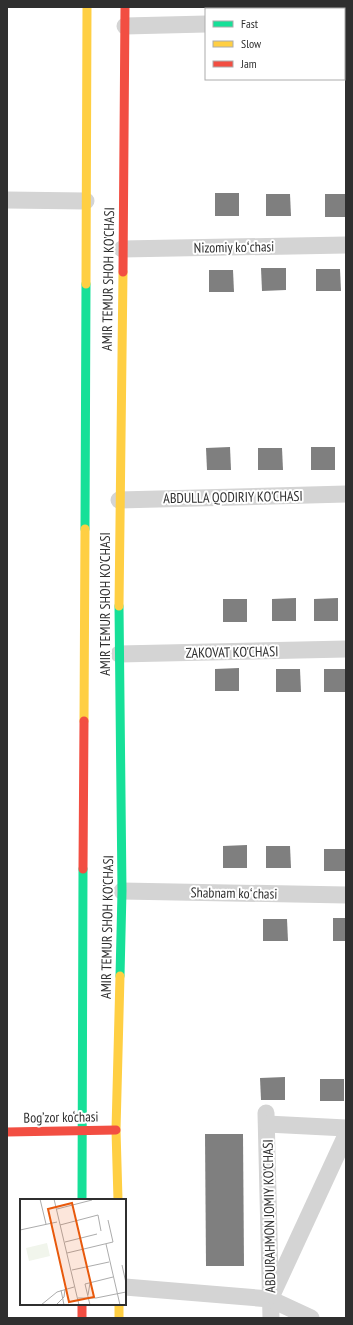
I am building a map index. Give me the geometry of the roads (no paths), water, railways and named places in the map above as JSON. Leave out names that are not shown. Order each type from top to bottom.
[{"type":"main road","name":"AMIR TEMUR SHOH KO'CHASI","points":[[82,1199],[87,7]]},
{"type":"main road","name":"AMIR TEMUR SHOH KO'CHASI","points":[[118,1199],[116,1130],[122,891],[119,500],[125,7]]},
{"type":"main road","name":"Bogʼzor ko‘chasi","points":[[7,1132],[116,1130]]},
{"type":"main road","points":[[82,1305],[82,1318]]},
{"type":"main road","points":[[119,1305],[119,1318]]},
{"type":"street","points":[[125,26],[205,24]]},
{"type":"street","points":[[7,200],[86,201]]},
{"type":"street","name":"Nizomiy koʻchasi","points":[[122,249],[346,245]]},
{"type":"street","name":"ABDULLA QODIRIY KO'CHASI","points":[[119,500],[346,494]]},
{"type":"street","name":"ZAKOVAT KO'CHASI","points":[[119,654],[346,649]]},
{"type":"street","name":"Shabnam koʻchasi","points":[[122,891],[346,895]]},
{"type":"street","name":"ABDURAHMON JOMIY KO'CHASI","points":[[271,1318],[266,1118],[346,1128]]},
{"type":"street","points":[[270,1299],[346,1135]]},
{"type":"street","points":[[126,1287],[270,1299],[310,1318]]}]
